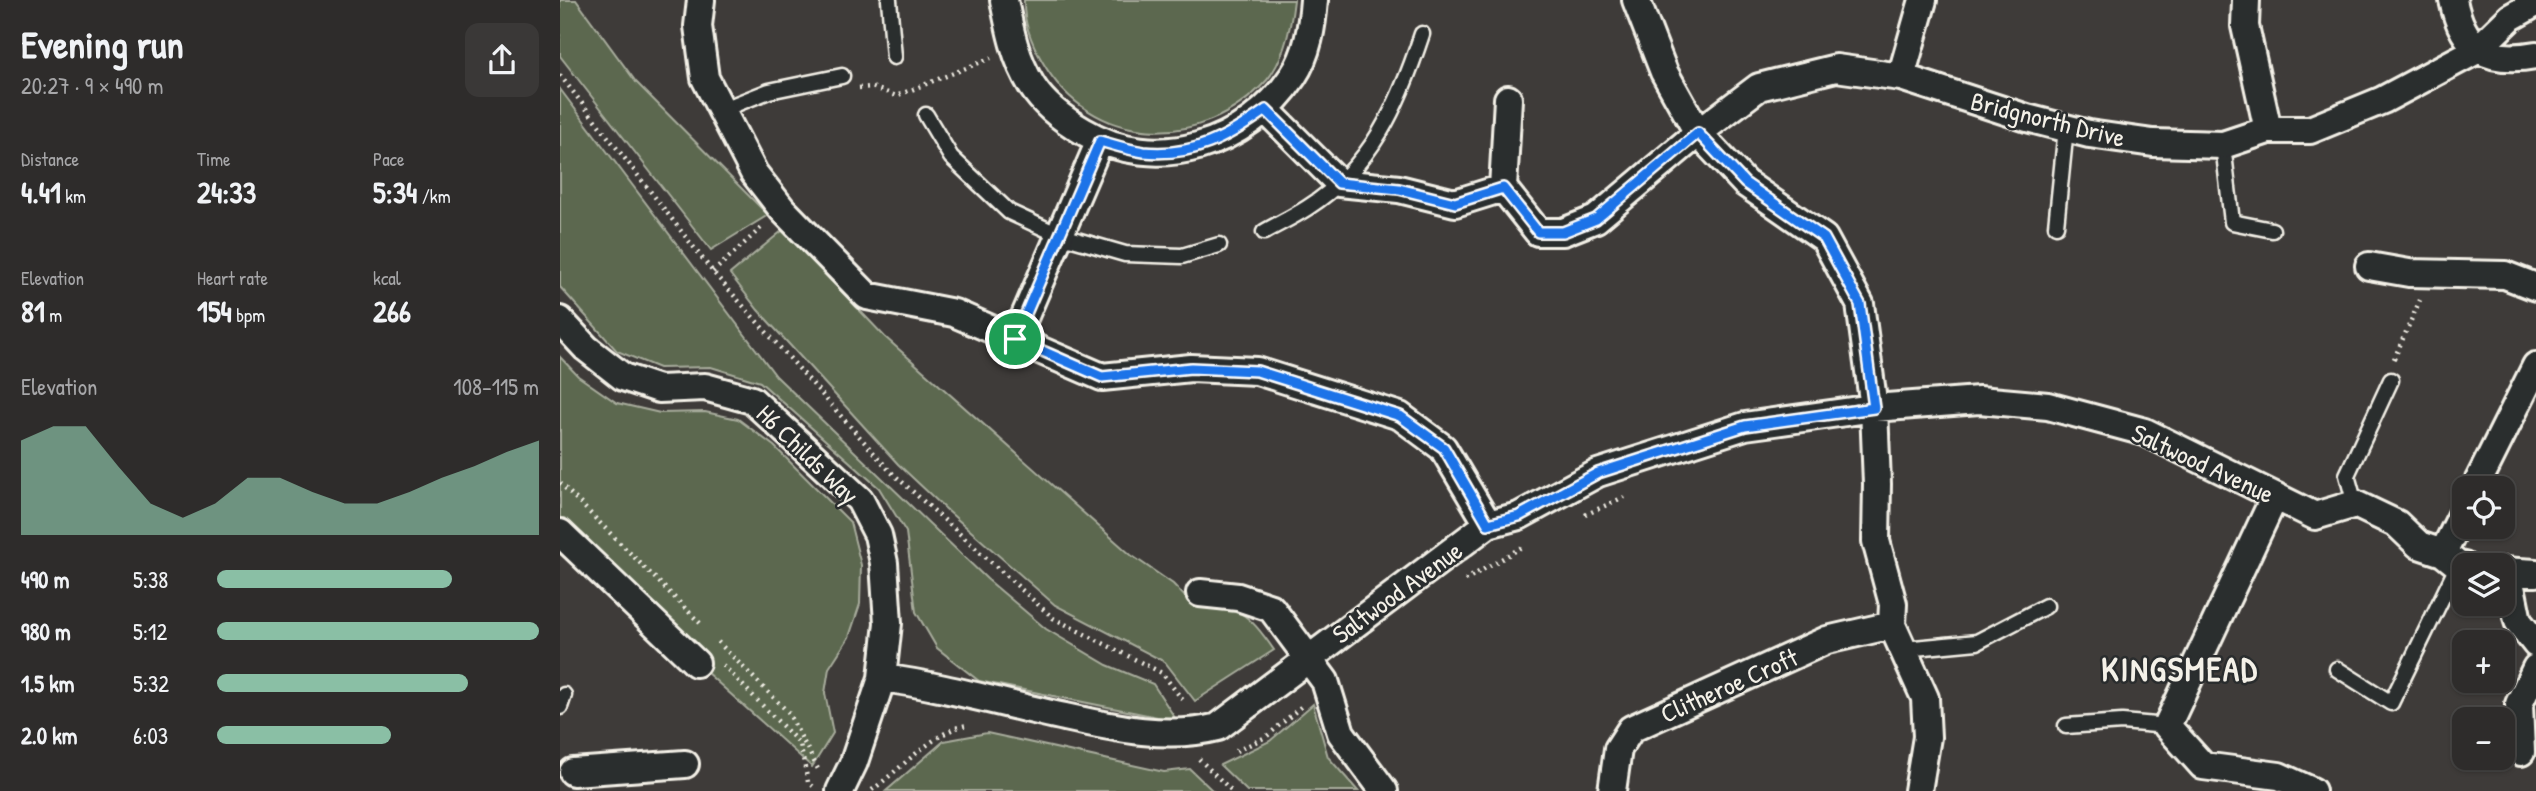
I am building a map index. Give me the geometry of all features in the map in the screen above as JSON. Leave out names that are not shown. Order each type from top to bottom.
[{"type":"street","points":[[701,0],[698,26],[705,78],[754,173],[782,209],[867,296],[954,313],[1102,377],[1191,368],[1257,371],[1400,416],[1444,448],[1488,524]]},
{"type":"street","points":[[1004,0],[1013,49],[1033,88],[1063,119],[1100,141],[1144,152],[1188,150],[1230,136],[1266,110],[1295,75],[1311,32],[1314,0]]},
{"type":"street","points":[[1636,0],[1664,72],[1698,133],[1745,183],[1824,238],[1860,304],[1874,408],[1876,541],[1893,604],[1892,625],[1925,698],[1927,737],[1918,791]]},
{"type":"street","points":[[1901,77],[1923,0]]},
{"type":"street","points":[[2246,0],[2245,26],[2268,130]]},
{"type":"street","points":[[2453,0],[2457,21],[2477,50],[2505,58],[2536,55]]},
{"type":"street","name":"Bridgnorth Drive","points":[[1503,188],[1538,232],[1563,232],[1596,219],[1698,133],[1759,87],[1836,68],[1901,77],[2066,128],[2154,143],[2223,145],[2268,130],[2310,130],[2383,100],[2477,50],[2515,8],[2536,4]]},
{"type":"street","points":[[1266,110],[1339,183],[1399,189],[1455,203],[1503,188],[1508,99]]},
{"type":"street","points":[[1015,339],[1100,141]]},
{"type":"street","points":[[2369,266],[2409,273],[2505,275],[2536,287]]},
{"type":"street","name":"H6 Childs Way","points":[[560,320],[586,348],[623,377],[659,389],[705,387],[751,400],[860,500],[878,535],[884,563],[888,623],[882,678],[840,791]]},
{"type":"street","points":[[2481,476],[2536,366]]},
{"type":"street","name":"Saltwood Avenue","points":[[882,678],[928,684],[1115,728],[1190,734],[1218,727],[1488,524],[1519,516],[1598,473],[1745,426],[1874,408],[1979,400],[2048,407],[2145,432],[2315,516],[2355,503]]},
{"type":"street","points":[[2276,496],[2168,726],[2203,765],[2279,776],[2312,791]]},
{"type":"street","points":[[2355,503],[2396,524],[2419,545],[2452,560]]},
{"type":"street","points":[[560,533],[696,663]]},
{"type":"street","points":[[2515,572],[2536,573]]},
{"type":"street","points":[[1199,593],[1238,597],[1271,608],[1325,681],[1341,733],[1384,791]]},
{"type":"street","points":[[2515,609],[2518,621],[2536,644]]},
{"type":"street","name":"Clitheroe Croft","points":[[1612,791],[1618,749],[1631,729],[1827,640],[1892,625]]},
{"type":"street","points":[[2521,752],[2519,704],[2536,668]]},
{"type":"street","points":[[570,778],[685,764]]},
{"type":"lane","points":[[889,0],[894,57]]},
{"type":"lane","points":[[1264,232],[1308,208],[1339,183],[1376,139],[1402,94],[1422,34]]},
{"type":"lane","points":[[721,110],[769,91],[844,83]]},
{"type":"lane","points":[[926,115],[951,157],[1009,212],[1059,235],[1125,254],[1182,256],[1219,245]]},
{"type":"lane","points":[[2056,226],[2066,128]]},
{"type":"lane","points":[[2223,145],[2232,222],[2272,230]]},
{"type":"lane","points":[[2355,503],[2347,475],[2391,380]]},
{"type":"lane","points":[[2337,669],[2391,703],[2452,568]]},
{"type":"lane","points":[[1904,649],[1977,642],[2046,606]]},
{"type":"lane","points":[[2066,726],[2122,722],[2168,726]]},
{"type":"path","points":[[844,83],[872,87],[897,96],[1013,49]]},
{"type":"path","points":[[560,75],[713,272],[890,471],[1053,618],[1162,673],[1186,705],[1190,734],[1200,760],[1232,791]]},
{"type":"path","points":[[713,272],[782,209]]},
{"type":"path","points":[[2391,380],[2395,356],[2431,274]]},
{"type":"green space","points":[[560,0],[576,0],[636,82],[768,215],[711,250],[560,56]]},
{"type":"green space","points":[[1024,0],[1294,0],[1283,52],[1267,80],[1240,104],[1211,120],[1180,129],[1148,131],[1117,124],[1089,111],[1063,90],[1034,47],[1026,24]]},
{"type":"green space","points":[[560,89],[776,376],[987,579],[1046,629],[1107,665],[1153,684],[1177,721],[979,681],[937,648],[916,612],[906,532],[879,488],[760,382],[711,367],[659,368],[617,351],[560,287]]},
{"type":"green space","points":[[783,230],[885,337],[1131,555],[1173,584],[1191,603],[1220,606],[1240,613],[1256,627],[1274,650],[1195,701],[1165,662],[1055,605],[898,464],[758,310],[730,274]]},
{"type":"green space","points":[[560,357],[578,376],[617,403],[660,413],[705,412],[738,419],[774,446],[850,522],[861,565],[860,604],[849,637],[829,668],[825,693],[833,733],[812,767],[696,663],[560,533]]},
{"type":"green space","points":[[1313,704],[1328,757],[1358,791],[1247,791],[1220,765],[1270,741]]},
{"type":"green space","points":[[987,733],[1164,772],[1190,769],[1213,791],[886,791],[944,741]]},
{"type":"district","name":"KINGSMEAD","points":[[2180,669]]},
{"type":"route","points":[[1266,110],[1318,165],[1339,183],[1399,189],[1455,203],[1503,188],[1538,232],[1563,232],[1596,219],[1698,133],[1745,183],[1824,238],[1860,304],[1874,408],[1745,426],[1598,473],[1519,516],[1488,524],[1444,448],[1400,416],[1257,371],[1191,368],[1102,377],[1015,339],[1100,141],[1144,152],[1188,150],[1230,136],[1266,110]]}]
